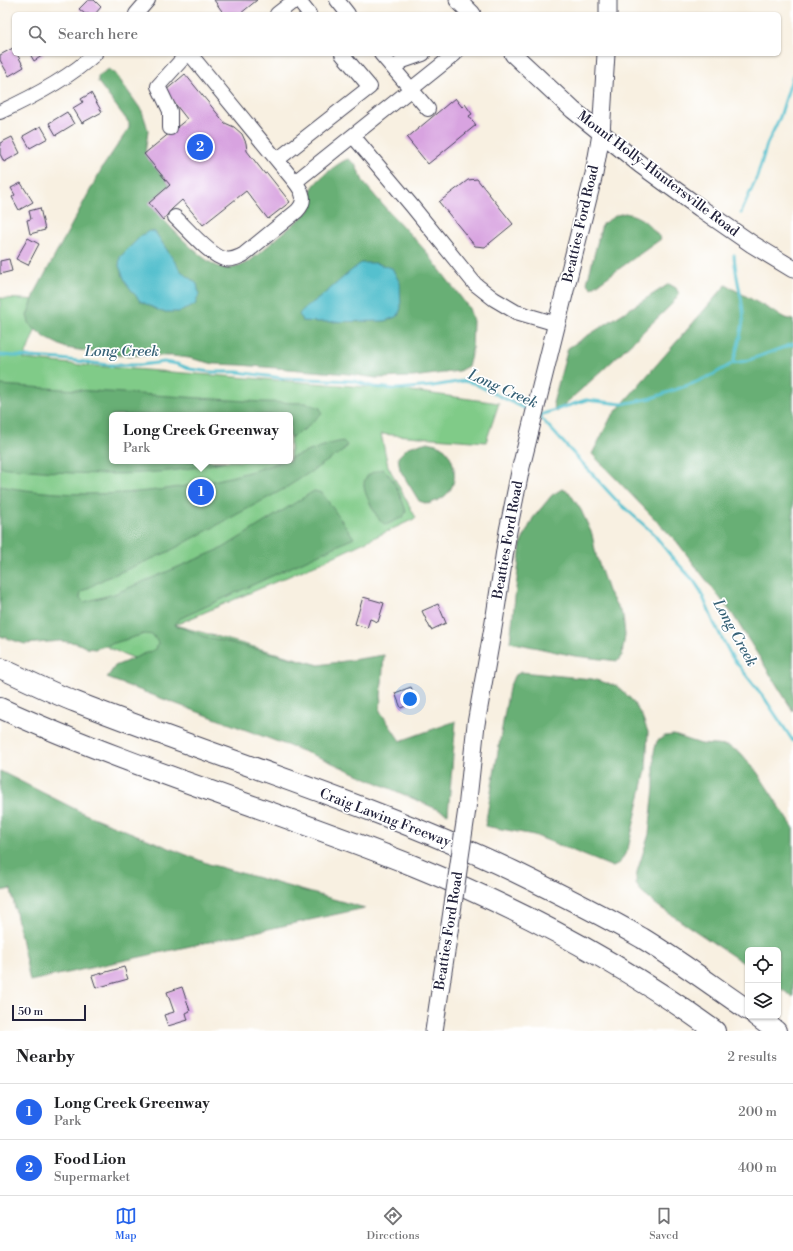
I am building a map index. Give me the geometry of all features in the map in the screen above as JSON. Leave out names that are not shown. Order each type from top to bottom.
[{"type":"highway","name":"Craig Lawing Freeway","points":[[0,668],[73,701],[383,815],[512,871],[576,902],[642,938],[745,1008]]},
{"type":"highway","points":[[0,708],[99,749],[363,846],[416,867],[481,896],[529,918],[573,941],[659,992],[716,1031]]},
{"type":"highway","points":[[760,1019],[776,1031]]},
{"type":"main road","points":[[458,0],[470,12]]},
{"type":"main road","points":[[608,0],[608,12]]},
{"type":"main road","name":"Mount Holly-Huntersville Road","points":[[515,56],[573,110],[641,165],[752,244],[793,269]]},
{"type":"main road","name":"Beatties Ford Road","points":[[434,1031],[467,809],[476,724],[508,531],[526,448],[594,174],[601,134],[606,56]]},
{"type":"street","points":[[138,12],[148,0]]},
{"type":"street","points":[[280,12],[296,0],[307,12]]},
{"type":"street","points":[[337,0],[346,12]]},
{"type":"street","points":[[0,112],[39,93],[67,76],[92,56]]},
{"type":"street","points":[[170,128],[170,111],[158,86],[186,56]]},
{"type":"street","points":[[175,217],[214,254],[226,260],[234,259],[244,254],[302,206],[304,200],[302,192],[278,160],[190,56]]},
{"type":"street","points":[[278,160],[370,87],[344,56]]},
{"type":"street","points":[[385,56],[410,89],[428,109]]},
{"type":"street","points":[[393,68],[403,61],[417,56]]},
{"type":"street","points":[[295,182],[452,56]]},
{"type":"street","points":[[353,136],[475,284],[494,299],[516,312],[558,324]]},
{"type":"green space","points":[[109,69],[115,73],[142,111],[148,131],[145,154],[170,185],[149,203],[173,230],[195,251],[215,265],[223,268],[234,268],[250,261],[308,212],[311,204],[311,192],[316,183],[333,168],[348,159],[355,164],[364,183],[424,249],[469,308],[473,321],[472,352],[468,366],[459,371],[413,377],[376,378],[349,374],[214,364],[189,358],[172,356],[112,355],[66,348],[46,338],[30,325],[27,316],[36,291],[102,168],[129,128],[129,123],[98,82],[98,76]]},
{"type":"green space","points":[[625,213],[637,216],[650,226],[661,239],[592,288],[587,283],[602,224],[617,215]]},
{"type":"green space","points":[[669,284],[676,288],[679,294],[671,305],[603,370],[556,412],[553,403],[568,348]]},
{"type":"green space","points":[[726,285],[785,318],[793,320],[793,711],[733,615],[677,542],[592,454],[611,417]]},
{"type":"green space","points":[[0,298],[41,300],[45,305],[24,359],[81,365],[404,390],[499,403],[486,442],[381,434],[388,466],[416,518],[324,561],[175,625],[319,665],[323,733],[116,651],[0,595]]},
{"type":"green space","points":[[0,385],[262,402],[306,403],[320,408],[322,413],[305,429],[293,436],[293,412],[109,412],[109,464],[212,464],[172,471],[117,474],[89,474],[0,467]]},
{"type":"green space","points":[[343,441],[347,445],[343,451],[284,489],[168,552],[104,579],[81,592],[80,598],[84,602],[114,594],[223,548],[314,491],[322,493],[354,538],[179,619],[175,625],[203,636],[319,665],[384,655],[380,711],[400,741],[456,721],[448,814],[321,758],[107,678],[115,666],[156,649],[158,643],[153,635],[144,634],[95,649],[87,648],[77,643],[60,641],[25,644],[0,636],[0,486],[70,494],[143,492],[215,480],[250,472],[274,464],[293,464],[293,457],[329,444]]},
{"type":"green space","points":[[428,442],[439,445],[449,454],[454,468],[454,482],[448,494],[439,500],[428,504],[419,501],[400,470],[398,457],[408,447]]},
{"type":"green space","points":[[383,469],[387,472],[394,483],[403,501],[406,512],[403,517],[386,525],[375,513],[364,489],[365,479],[374,472]]},
{"type":"green space","points":[[562,489],[569,492],[581,510],[592,534],[596,555],[608,591],[623,616],[625,635],[622,655],[618,661],[575,656],[510,642],[521,543],[533,518],[552,495]]},
{"type":"green space","points":[[521,672],[592,679],[617,686],[631,699],[642,716],[648,732],[646,770],[628,849],[619,864],[613,867],[534,835],[485,826],[509,688],[514,676]]},
{"type":"green space","points":[[674,735],[701,744],[728,746],[741,753],[757,772],[793,827],[793,997],[781,989],[781,947],[745,947],[745,964],[658,906],[642,893],[636,884],[637,872],[649,834],[654,788],[654,752],[657,741],[665,736]]},
{"type":"green space","points":[[0,771],[85,814],[209,864],[365,908],[30,981],[11,889],[0,891]]},
{"type":"water","points":[[149,231],[155,232],[181,271],[197,284],[199,294],[195,305],[179,312],[162,312],[140,301],[126,283],[119,266],[120,257],[142,235]]},
{"type":"water","points":[[361,263],[375,263],[392,268],[400,283],[401,308],[398,316],[385,321],[302,321],[299,314],[304,309]]},
{"type":"building","points":[[88,0],[94,0],[101,7],[97,12],[83,12],[79,9]]},
{"type":"building","points":[[214,0],[257,0],[242,12],[223,12]]},
{"type":"building","points":[[12,49],[12,56],[18,56],[24,67],[9,76],[0,60],[0,55]]},
{"type":"building","points":[[31,56],[42,56],[34,61]]},
{"type":"building","points":[[185,74],[225,123],[234,127],[242,134],[246,143],[247,151],[290,202],[268,219],[246,191],[203,225],[182,200],[163,220],[149,203],[170,185],[144,154],[187,119],[165,91]]},
{"type":"building","points":[[91,93],[102,112],[82,123],[73,108],[83,102],[81,99]]},
{"type":"building","points":[[455,98],[462,107],[465,104],[472,114],[469,116],[476,125],[428,164],[407,138]]},
{"type":"building","points":[[67,112],[74,124],[56,135],[49,123]]},
{"type":"building","points":[[41,126],[48,138],[30,148],[23,136]]},
{"type":"building","points":[[12,137],[20,153],[4,162],[0,154],[0,143]]},
{"type":"building","points":[[477,179],[513,224],[485,247],[475,246],[439,202],[468,180]]},
{"type":"building","points":[[21,183],[33,202],[19,210],[12,197],[15,195],[11,188]]},
{"type":"building","points":[[40,208],[45,230],[30,234],[27,220],[31,219],[29,211]]},
{"type":"building","points":[[28,238],[39,244],[28,265],[16,259]]},
{"type":"building","points":[[9,259],[12,271],[0,274],[0,261]]},
{"type":"building","points":[[363,597],[384,603],[378,622],[370,619],[367,628],[355,624]]},
{"type":"building","points":[[438,604],[446,623],[431,630],[422,611]]},
{"type":"building","points":[[411,687],[417,701],[401,708],[395,693]]},
{"type":"building","points":[[124,967],[128,979],[96,988],[92,976]]},
{"type":"building","points":[[182,987],[190,1011],[186,1013],[188,1020],[168,1026],[164,1015],[174,1012],[167,992]]},
{"type":"waterway","points":[[741,213],[757,177],[767,144],[780,117],[793,75]]},
{"type":"waterway","points":[[733,363],[743,323],[742,304],[734,255]]},
{"type":"waterway","points":[[540,415],[586,400],[622,404],[652,398],[694,383],[733,363],[746,361],[793,344]]},
{"type":"waterway","name":"Long Creek","points":[[0,355],[61,359],[109,365],[140,365],[164,362],[177,364],[190,369],[211,372],[238,372],[282,378],[354,381],[374,387],[396,389],[433,386],[463,381],[473,383],[530,411]]},
{"type":"waterway","name":"Long Creek","points":[[540,417],[617,501],[653,533],[671,556],[694,581],[700,590],[714,623],[732,657],[765,699],[793,741]]},
{"type":"place","name":"Food Lion","points":[[200,147]]},
{"type":"place","name":"Long Creek Greenway","points":[[201,492]]}]
